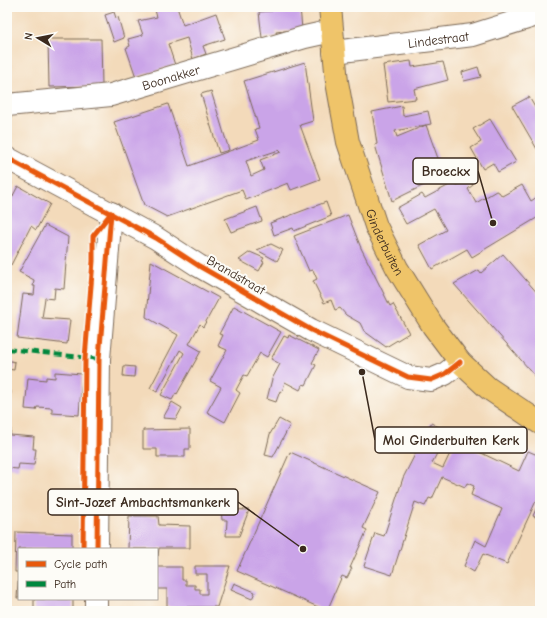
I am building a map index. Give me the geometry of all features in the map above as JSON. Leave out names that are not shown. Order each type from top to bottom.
[{"type":"main road","name":"Ginderbuiten","points":[[330,7],[337,82],[348,142],[376,226],[401,274],[433,326],[460,362],[488,388],[540,423]]},
{"type":"street","name":"Lindestraat","points":[[333,42],[473,34],[540,14]]},
{"type":"street","name":"Boonakker","points":[[7,105],[111,95],[305,37],[333,42]]},
{"type":"street","name":"Brandstraat","points":[[7,158],[156,238],[199,266],[312,330],[408,376],[431,380],[445,374],[460,362]]},
{"type":"street","points":[[97,548],[99,358],[111,214]]},
{"type":"street","points":[[96,600],[96,611]]},
{"type":"building","points":[[154,7],[177,7],[183,25],[216,13],[225,39],[203,46],[206,54],[193,59],[187,38],[168,44],[175,65],[136,77],[126,48],[130,46],[128,39],[143,35],[138,21],[157,17]]},
{"type":"building","points":[[271,7],[300,7],[302,29],[276,32],[277,36],[262,38],[259,12],[272,11]]},
{"type":"building","points":[[114,12],[116,18],[118,17],[124,38],[114,42],[105,15]]},
{"type":"building","points":[[48,39],[101,39],[102,86],[49,87]]},
{"type":"building","points":[[411,61],[412,67],[443,62],[448,80],[414,89],[416,99],[388,102],[383,65]]},
{"type":"building","points":[[305,62],[313,121],[300,125],[320,179],[291,190],[288,183],[246,200],[242,190],[167,217],[144,205],[114,122],[168,104],[189,166],[259,140],[255,129],[259,128],[244,81]],"holes":[[[279,150],[281,152],[260,160],[264,170],[251,176],[246,161]]]},
{"type":"building","points":[[478,67],[481,77],[464,81],[462,72]]},
{"type":"building","points":[[211,91],[229,150],[219,153],[201,94]]},
{"type":"building","points":[[529,97],[540,116],[540,147],[537,149],[512,106]]},
{"type":"building","points":[[402,106],[403,116],[428,111],[431,124],[395,131],[397,137],[426,125],[444,175],[392,201],[375,145],[377,144],[372,112]]},
{"type":"building","points":[[490,119],[516,162],[498,172],[493,163],[483,169],[471,148],[481,142],[473,129]]},
{"type":"building","points":[[469,179],[473,185],[468,189],[476,203],[496,191],[502,196],[522,185],[531,201],[540,195],[540,216],[472,257],[467,249],[432,269],[419,245],[446,230],[434,209],[406,224],[397,208],[422,194],[425,198],[455,182],[457,185]]},
{"type":"building","points":[[7,181],[12,183],[7,192]]},
{"type":"building","points":[[18,186],[50,204],[36,230],[31,226],[11,265],[9,264],[7,269],[7,207]]},
{"type":"building","points":[[326,202],[331,216],[294,231],[293,228],[274,235],[270,223]]},
{"type":"building","points":[[257,207],[262,221],[231,232],[225,219]]},
{"type":"building","points":[[348,215],[361,248],[390,306],[393,304],[409,333],[386,347],[364,331],[360,323],[346,315],[340,308],[335,310],[331,300],[324,303],[313,281],[317,279],[313,270],[309,271],[294,236]]},
{"type":"building","points":[[45,225],[68,237],[64,289],[55,288],[54,299],[45,298],[42,318],[70,320],[67,344],[17,338],[23,294],[34,295],[35,286],[33,286],[34,280],[19,272]]},
{"type":"building","points":[[271,244],[283,250],[277,261],[257,250]]},
{"type":"building","points":[[250,252],[264,258],[262,261],[264,262],[259,271],[239,260]]},
{"type":"building","points":[[503,254],[540,296],[540,374],[536,377],[454,284],[479,270],[481,273]]},
{"type":"building","points":[[151,261],[219,298],[203,327],[200,324],[189,344],[201,351],[177,394],[176,393],[172,400],[161,395],[184,353],[180,350],[157,392],[150,388],[178,335],[146,317]]},
{"type":"building","points":[[234,306],[281,332],[267,357],[260,353],[247,376],[244,375],[236,390],[240,393],[225,422],[207,412],[221,387],[210,381],[227,350],[218,346],[223,335],[219,334]]},
{"type":"building","points":[[289,335],[319,350],[312,363],[316,365],[306,385],[303,384],[300,390],[285,382],[282,392],[280,391],[276,402],[267,399],[272,379],[280,364],[271,359],[284,336],[288,338]]},
{"type":"building","points":[[7,360],[15,362],[14,370],[7,369]]},
{"type":"building","points":[[124,366],[135,367],[134,377],[123,376]]},
{"type":"building","points":[[55,372],[82,374],[79,415],[52,413],[52,408],[37,407],[36,410],[25,409],[28,378],[46,380],[46,377],[55,378]]},
{"type":"building","points":[[7,390],[11,391],[10,400],[7,403]]},
{"type":"building","points":[[172,402],[182,408],[176,419],[163,418]]},
{"type":"building","points":[[279,419],[290,425],[273,457],[265,455],[270,434]]},
{"type":"building","points":[[431,423],[448,432],[432,463],[443,468],[456,441],[519,471],[528,451],[540,456],[540,519],[533,516],[539,502],[536,501],[507,564],[483,554],[474,572],[464,566],[475,540],[486,546],[502,509],[471,495],[474,486],[467,483],[465,487],[442,477],[432,499],[429,498],[425,506],[415,502],[392,575],[364,566],[375,533],[384,536],[403,478]]},
{"type":"building","points":[[7,429],[11,429],[10,435],[34,437],[33,449],[36,449],[34,465],[19,464],[18,469],[7,468]]},
{"type":"building","points":[[190,429],[190,449],[185,449],[185,457],[157,457],[157,449],[143,449],[143,430]]},
{"type":"building","points":[[290,452],[380,492],[363,528],[367,530],[350,568],[352,568],[347,578],[342,576],[327,611],[237,571]]},
{"type":"building","points":[[221,509],[249,510],[239,536],[226,536],[227,520],[222,520]]},
{"type":"building","points":[[129,516],[158,516],[159,525],[190,526],[190,548],[159,548],[158,556],[158,548],[128,548]]},
{"type":"building","points":[[16,532],[72,534],[72,548],[18,548],[18,572],[15,572]]},
{"type":"building","points":[[195,566],[230,566],[217,607],[167,607],[167,589],[158,589],[158,567],[182,567],[182,580],[186,580],[186,585],[195,585],[195,589],[200,589],[200,594],[207,594],[207,574],[195,574]]},
{"type":"building","points":[[234,583],[255,592],[252,599],[231,590]]},
{"type":"building","points":[[540,598],[540,611],[534,611]]},
{"type":"building","points":[[34,600],[73,600],[73,611],[34,611]]},
{"type":"marked path","points":[[7,349],[99,359]]},
{"type":"cycle path","points":[[7,158],[156,238],[199,266],[311,330],[408,377],[431,380],[445,374],[460,362]]},
{"type":"cycle path","points":[[83,548],[85,358],[93,261],[93,236],[111,213]]},
{"type":"cycle path","points":[[97,548],[99,359],[111,213]]},
{"type":"place","name":"Broeckx","points":[[493,223]]},
{"type":"place","name":"Mol Ginderbuiten Kerk","points":[[362,372]]},
{"type":"place","name":"Sint-Jozef Ambachtsmankerk","points":[[303,549]]}]
